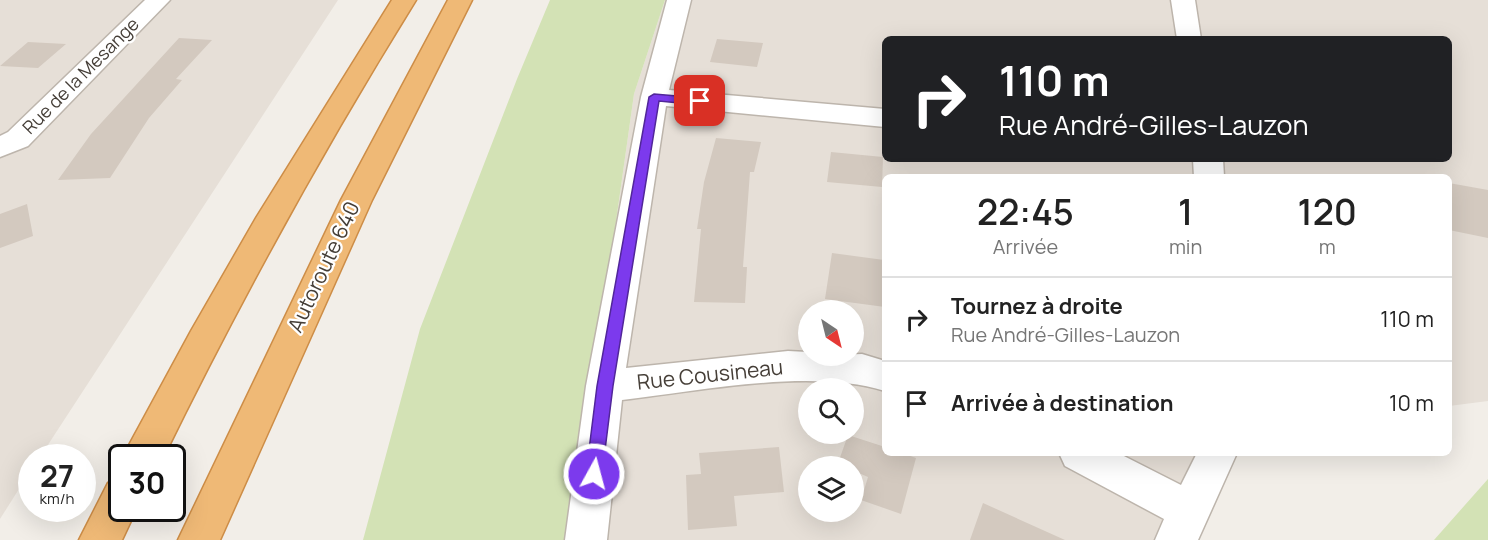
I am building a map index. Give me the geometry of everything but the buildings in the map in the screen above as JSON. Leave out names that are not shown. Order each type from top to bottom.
[{"type":"highway","points":[[149,444],[221,308],[332,113],[404,0]]},
{"type":"highway","name":"Autoroute 640","points":[[199,540],[340,232],[387,136],[460,0]]},
{"type":"highway","points":[[100,540],[109,522]]},
{"type":"street","name":"Rue de la Mesange","points":[[0,148],[18,138],[158,0]]},
{"type":"street","points":[[586,540],[605,386],[654,97],[679,0]]},
{"type":"street","points":[[1183,0],[1189,36]]},
{"type":"street","points":[[654,97],[882,118]]},
{"type":"street","name":"Rue Cousineau","points":[[605,386],[788,366],[862,369],[882,375]]},
{"type":"street","points":[[1083,456],[1183,525],[1216,456]]},
{"type":"shaded area","points":[[0,0],[338,0],[48,444],[18,444],[18,491],[0,519]]},
{"type":"shaded area","points":[[665,0],[1488,0],[1488,401],[1452,406],[1452,174],[882,174],[882,456],[1217,456],[1175,540],[571,540],[634,94]]},
{"type":"green space","points":[[550,0],[665,0],[634,94],[571,540],[363,540],[420,329]]},
{"type":"green space","points":[[1488,479],[1488,540],[1434,540]]},
{"type":"route","points":[[594,474],[605,386],[654,97],[700,101]]}]
